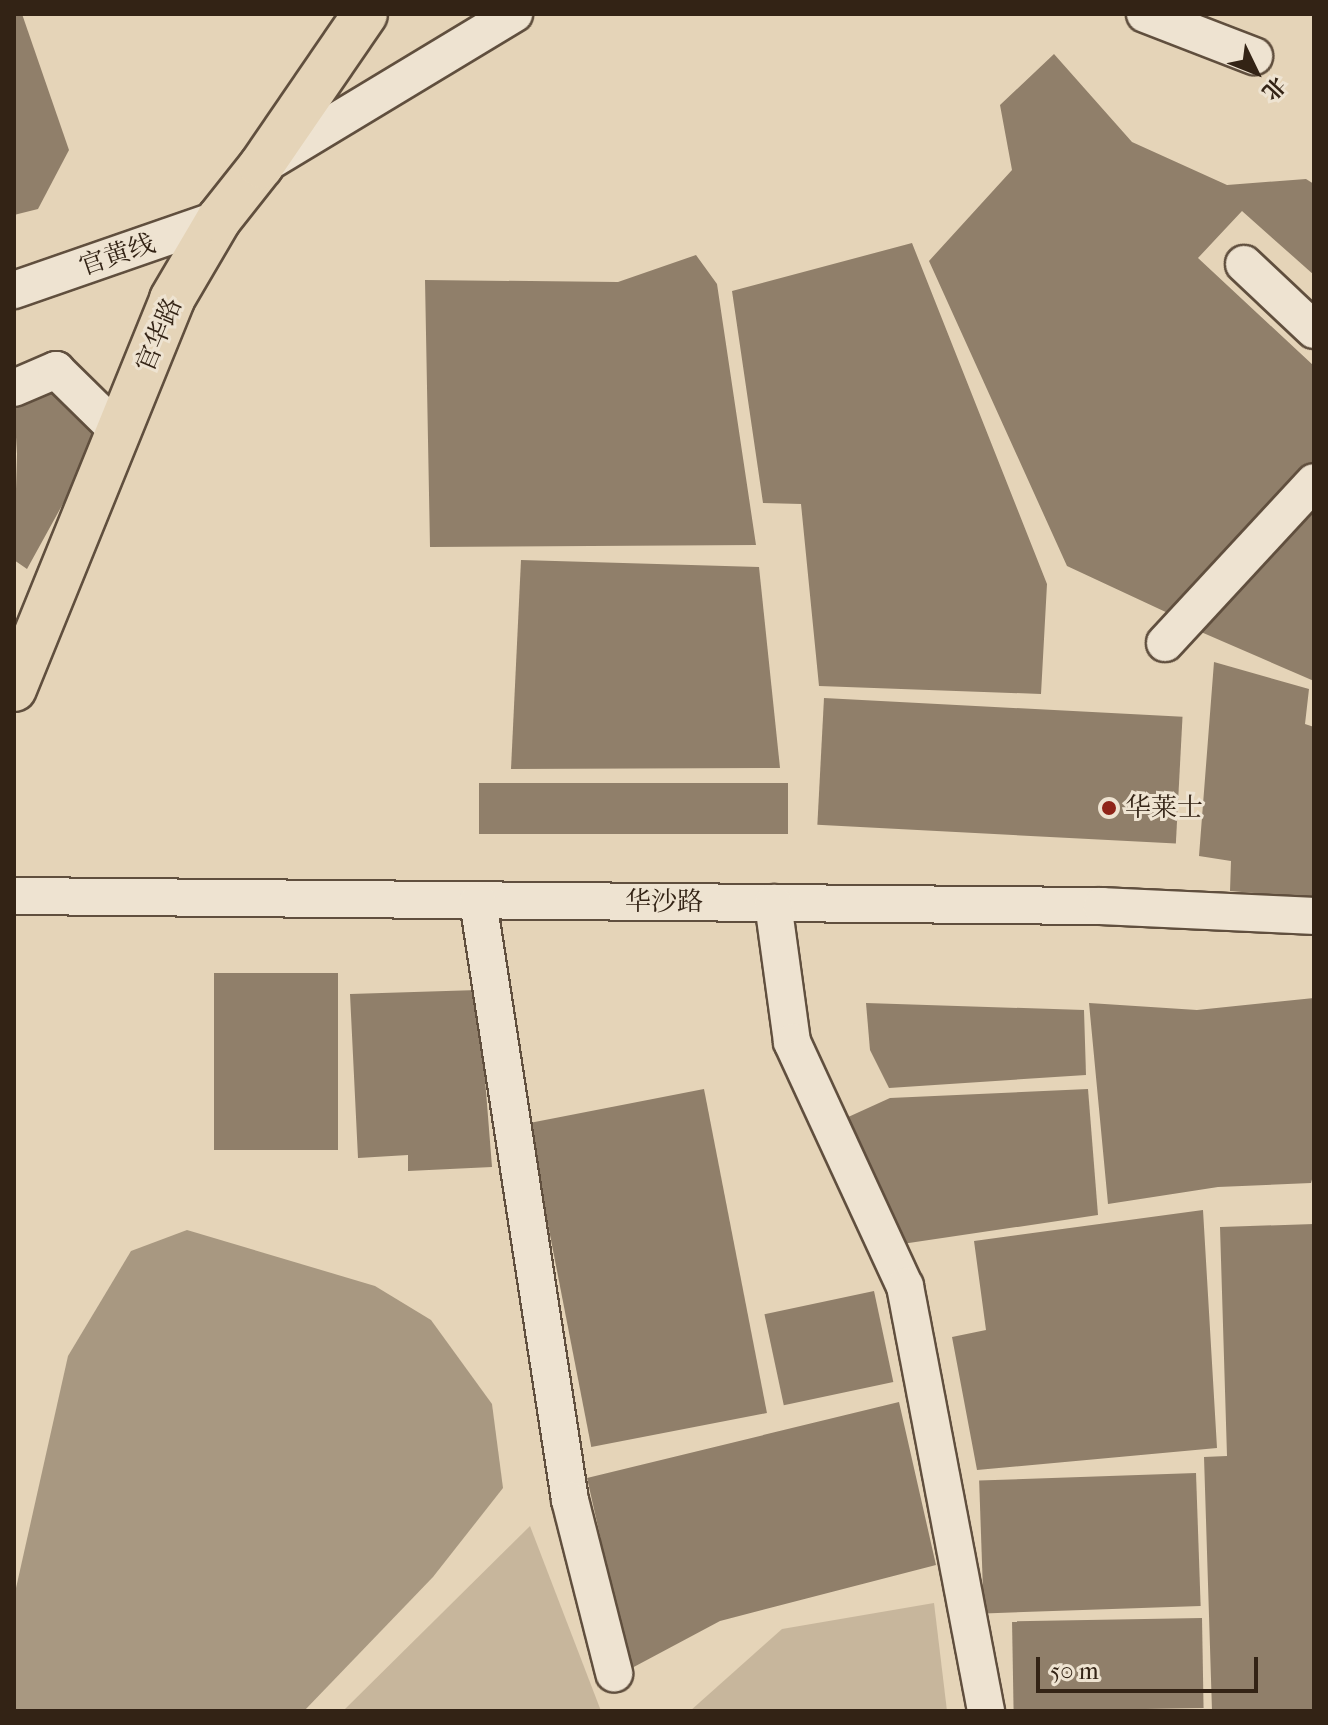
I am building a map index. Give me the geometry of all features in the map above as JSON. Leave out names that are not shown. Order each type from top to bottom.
[{"type":"main road","name":"官华路","points":[[14,689],[172,299],[219,219],[261,166],[365,14]]},
{"type":"street","points":[[261,166],[514,14]]},
{"type":"street","points":[[1145,14],[1254,56]]},
{"type":"street","name":"官黄线","points":[[14,290],[219,219]]},
{"type":"street","points":[[1244,264],[1314,330]]},
{"type":"street","points":[[14,388],[56,370],[118,431]]},
{"type":"street","points":[[1165,643],[1314,482]]},
{"type":"street","name":"华沙路","points":[[14,896],[1102,906],[1314,916]]},
{"type":"street","points":[[478,901],[570,1500],[614,1673]]},
{"type":"street","points":[[773,903],[792,1042],[905,1286],[986,1711]]},
{"type":"shaded area","points":[[187,1230],[375,1286],[431,1320],[492,1404],[503,1488],[433,1577],[304,1711],[14,1711],[14,1597],[68,1356],[131,1251]]},
{"type":"shaded area","points":[[530,1526],[601,1711],[343,1711]]},
{"type":"shaded area","points":[[934,1603],[947,1711],[690,1711],[782,1629]]},
{"type":"building","points":[[14,14],[22,14],[69,150],[38,209],[14,215]]},
{"type":"building","points":[[1054,54],[1132,142],[1227,185],[1306,179],[1314,184],[1314,275],[1242,211],[1198,258],[1314,366],[1314,461],[1170,614],[1067,566],[929,261],[1012,170],[1000,105]]},
{"type":"building","points":[[912,243],[1047,584],[1041,694],[819,686],[801,504],[763,503],[732,291]]},
{"type":"building","points":[[696,255],[717,284],[756,545],[430,547],[425,280],[618,282]]},
{"type":"building","points":[[55,387],[103,431],[27,569],[14,560],[17,454],[14,403]]},
{"type":"building","points":[[1314,509],[1314,681],[1201,632]]},
{"type":"building","points":[[521,560],[759,567],[780,768],[511,769]]},
{"type":"building","points":[[1214,662],[1309,689],[1305,724],[1314,727],[1314,898],[1230,891],[1231,861],[1199,856]]},
{"type":"building","points":[[824,698],[1183,717],[1176,844],[817,825]]},
{"type":"building","points":[[479,783],[788,783],[788,834],[479,834]]},
{"type":"building","points":[[214,973],[338,973],[338,1150],[214,1150]]},
{"type":"building","points":[[478,990],[492,1167],[408,1171],[408,1155],[358,1158],[350,994]]},
{"type":"building","points":[[1314,998],[1314,1172],[1311,1183],[1218,1187],[1108,1204],[1089,1003],[1197,1010]]},
{"type":"building","points":[[866,1003],[1084,1010],[1086,1075],[889,1088],[870,1050]]},
{"type":"building","points":[[704,1089],[767,1413],[591,1447],[528,1123]]},
{"type":"building","points":[[1088,1089],[1098,1215],[902,1244],[846,1118],[890,1098]]},
{"type":"building","points":[[1203,1210],[1217,1448],[977,1470],[952,1337],[986,1330],[974,1241]]},
{"type":"building","points":[[1314,1224],[1314,1711],[1212,1711],[1204,1457],[1227,1456],[1220,1227]]},
{"type":"building","points":[[874,1291],[893,1382],[784,1405],[764,1314]]},
{"type":"building","points":[[899,1402],[936,1565],[720,1621],[630,1669],[587,1478]]},
{"type":"building","points":[[1196,1473],[1201,1606],[984,1613],[979,1481]]},
{"type":"building","points":[[1202,1618],[1204,1708],[1014,1711],[1012,1621]]},
{"type":"place","name":"华莱士","points":[[1109,808]]}]
